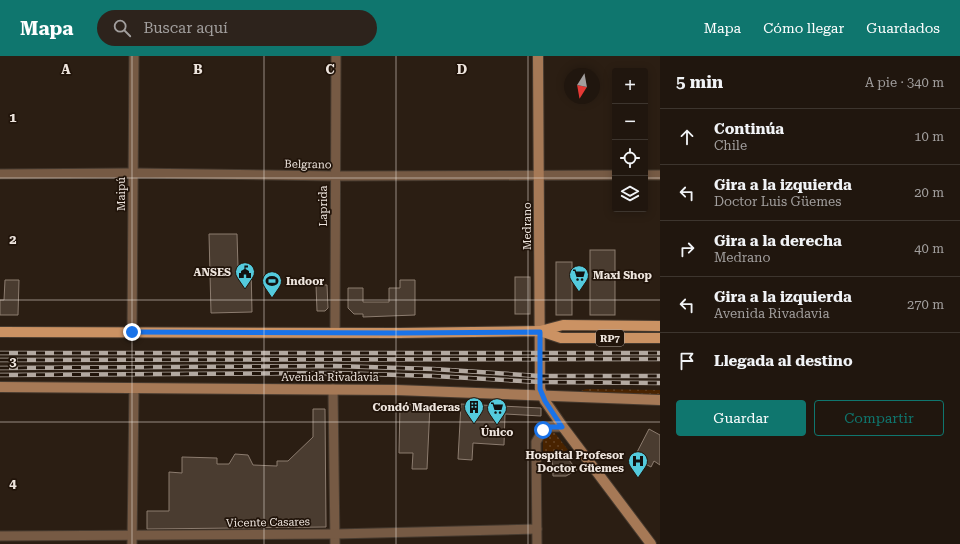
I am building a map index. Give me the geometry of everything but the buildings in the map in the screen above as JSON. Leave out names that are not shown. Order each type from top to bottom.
[{"type":"main road","name":"Medrano","points":[[538,56],[540,382],[542,396]]},
{"type":"main road","name":"RP7","points":[[540,332],[563,325],[660,326]]},
{"type":"main road","name":"RP7","points":[[0,332],[540,332],[561,338],[660,338]]},
{"type":"main road","name":"Avenida Rivadavia","points":[[0,387],[333,389],[660,400]]},
{"type":"main road","points":[[542,396],[562,427],[651,544]]},
{"type":"street","name":"Maipú","points":[[132,332],[134,56]]},
{"type":"street","name":"Laprida","points":[[336,56],[336,333]]},
{"type":"street","name":"Belgrano","points":[[0,174],[133,173],[335,176],[612,175]]},
{"type":"street","points":[[648,175],[660,175]]},
{"type":"street","points":[[133,540],[134,389]]},
{"type":"street","points":[[333,389],[335,544]]},
{"type":"street","points":[[537,544],[536,442],[543,430],[550,427],[562,427]]},
{"type":"street","name":"Vicente Casares","points":[[0,536],[133,540],[537,529]]},
{"type":"shaded area","points":[[586,389],[660,390],[660,395],[588,394],[581,391]]},
{"type":"shaded area","points":[[552,432],[555,433],[568,450],[543,459],[543,435]]},
{"type":"railway","points":[[0,353],[660,353]]},
{"type":"railway","points":[[0,360],[660,359]]},
{"type":"railway","points":[[0,368],[334,366],[433,369],[540,376],[660,376]]},
{"type":"railway","points":[[0,375],[334,373],[433,376],[540,382],[660,383]]},
{"type":"place","name":"ANSES","points":[[245,289]]},
{"type":"place","name":"Maxi Shop","points":[[579,292]]},
{"type":"place","name":"Indoor","points":[[272,298]]},
{"type":"place","name":"Condó Maderas","points":[[474,424]]},
{"type":"place","name":"Único","points":[[497,425]]},
{"type":"place","name":"Hospital Profesor Doctor Güemes","points":[[638,478]]},
{"type":"route","points":[[132,332],[540,332],[540,389],[542,396],[562,427],[550,427],[543,430]]}]
